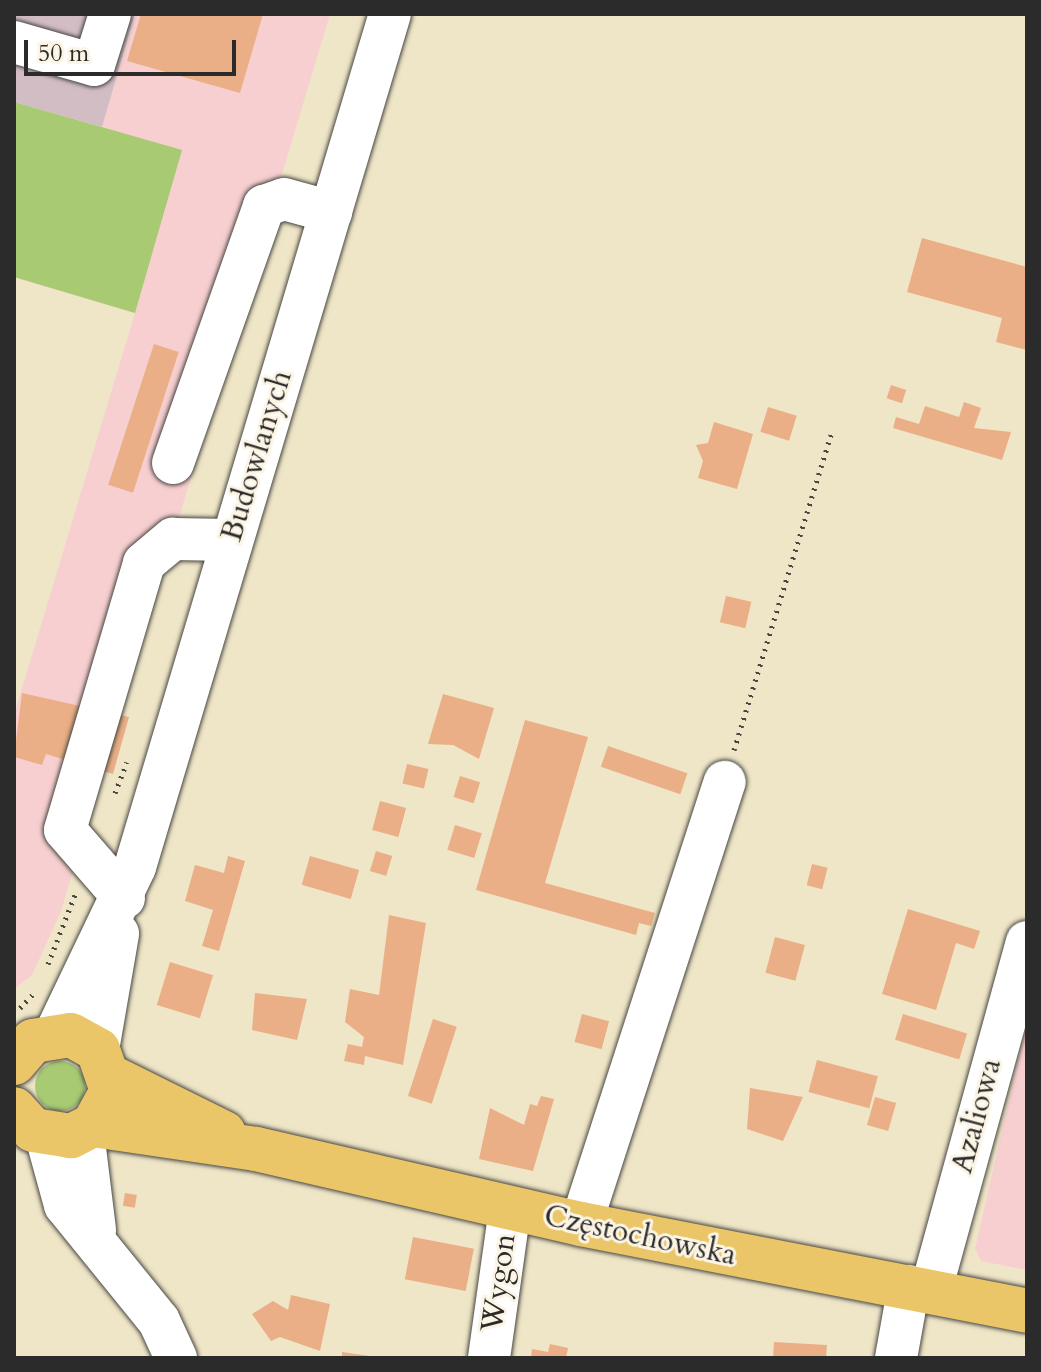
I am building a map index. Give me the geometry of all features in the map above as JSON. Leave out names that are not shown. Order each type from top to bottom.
[{"type":"main road","name":"Częstochowska","points":[[55,1034],[256,1149]]},
{"type":"main road","points":[[15,1059],[55,1034]]},
{"type":"main road","points":[[44,1120],[108,1104],[104,1064]]},
{"type":"main road","name":"Częstochowska","points":[[44,1120],[256,1149],[581,1224],[1027,1311]]},
{"type":"street","points":[[14,42],[94,65],[110,14]]},
{"type":"street","name":"Budowlanych","points":[[104,1064],[124,898],[390,14]]},
{"type":"street","points":[[173,463],[264,206],[284,199],[331,212]]},
{"type":"street","points":[[124,898],[65,830],[144,563],[173,539],[232,540]]},
{"type":"street","points":[[581,1224],[725,782]]},
{"type":"street","name":"Budowlanych","points":[[55,1034],[124,898]]},
{"type":"street","name":"Azaliowa","points":[[896,1358],[1027,942]]},
{"type":"street","points":[[44,1120],[65,1205],[159,1321],[176,1358]]},
{"type":"street","name":"Wygon","points":[[489,1358],[510,1209]]},
{"type":"path","points":[[725,782],[831,434]]},
{"type":"shaded area","points":[[14,14],[135,14],[102,127],[14,102]]},
{"type":"shaded area","points":[[135,14],[330,14],[61,911],[32,975],[14,989],[14,715],[135,313],[14,277],[14,102],[102,127]]},
{"type":"shaded area","points":[[1027,1021],[1027,1270],[981,1261],[975,1249]]},
{"type":"green space","points":[[14,102],[182,150],[135,313],[14,277]]},
{"type":"green space","points":[[60,1061],[78,1068],[85,1086],[78,1104],[60,1111],[42,1104],[35,1086],[42,1068]]},
{"type":"building","points":[[141,14],[263,14],[240,93],[127,61]]},
{"type":"building","points":[[922,238],[1027,267],[1027,350],[996,342],[1002,318],[907,292]]},
{"type":"building","points":[[154,344],[179,352],[133,493],[108,485]]},
{"type":"building","points":[[891,385],[906,390],[902,403],[887,398]]},
{"type":"building","points":[[964,402],[981,408],[974,428],[1011,432],[1002,460],[893,428],[896,417],[919,424],[925,406],[959,417]]},
{"type":"building","points":[[768,407],[797,416],[789,441],[760,432]]},
{"type":"building","points":[[714,422],[753,434],[737,489],[698,478],[703,461],[696,445],[708,443]]},
{"type":"building","points":[[726,596],[751,602],[745,628],[720,622]]},
{"type":"building","points":[[22,693],[129,717],[113,774],[46,754],[42,765],[14,757]]},
{"type":"building","points":[[443,694],[494,708],[479,759],[453,745],[428,744]]},
{"type":"building","points":[[525,720],[588,737],[545,883],[655,913],[651,926],[639,923],[636,935],[476,890]]},
{"type":"building","points":[[608,746],[687,773],[680,794],[601,767]]},
{"type":"building","points":[[407,764],[428,769],[424,788],[403,783]]},
{"type":"building","points":[[460,776],[480,782],[474,803],[454,797]]},
{"type":"building","points":[[380,801],[406,808],[398,837],[372,830]]},
{"type":"building","points":[[455,825],[482,833],[474,858],[447,850]]},
{"type":"building","points":[[376,851],[392,856],[386,876],[370,871]]},
{"type":"building","points":[[228,856],[245,861],[219,951],[202,946],[213,910],[185,901],[195,865],[224,873]]},
{"type":"building","points":[[310,856],[359,870],[351,899],[302,885]]},
{"type":"building","points":[[812,864],[828,868],[822,889],[807,885]]},
{"type":"building","points":[[908,909],[980,931],[974,949],[956,943],[936,1010],[882,994]]},
{"type":"building","points":[[389,915],[426,923],[403,1065],[365,1056],[364,1065],[344,1061],[348,1044],[362,1047],[364,1037],[345,1022],[350,989],[379,995]]},
{"type":"building","points":[[775,937],[805,945],[795,981],[765,973]]},
{"type":"building","points":[[170,962],[213,975],[200,1018],[157,1005]]},
{"type":"building","points":[[255,993],[307,999],[297,1040],[252,1030]]},
{"type":"building","points":[[582,1014],[609,1021],[602,1049],[574,1042]]},
{"type":"building","points":[[903,1014],[967,1034],[959,1059],[895,1040]]},
{"type":"building","points":[[433,1019],[457,1027],[432,1104],[408,1096]]},
{"type":"building","points":[[817,1060],[878,1076],[869,1108],[808,1092]]},
{"type":"building","points":[[750,1088],[803,1097],[783,1141],[747,1129]]},
{"type":"building","points":[[541,1096],[554,1099],[533,1171],[479,1159],[490,1108],[524,1125],[530,1104],[537,1106]]},
{"type":"building","points":[[875,1097],[896,1103],[888,1131],[867,1125]]},
{"type":"building","points":[[125,1193],[137,1195],[135,1208],[123,1206]]},
{"type":"building","points":[[413,1237],[474,1249],[466,1291],[405,1279]]},
{"type":"building","points":[[291,1295],[330,1304],[320,1351],[280,1337],[271,1341],[252,1314],[273,1301],[288,1310]]},
{"type":"building","points":[[774,1342],[827,1345],[826,1358],[773,1358]]},
{"type":"building","points":[[550,1344],[568,1348],[566,1358],[531,1358],[532,1349],[548,1352]]},
{"type":"building","points":[[342,1352],[370,1356],[370,1358],[342,1358]]}]
